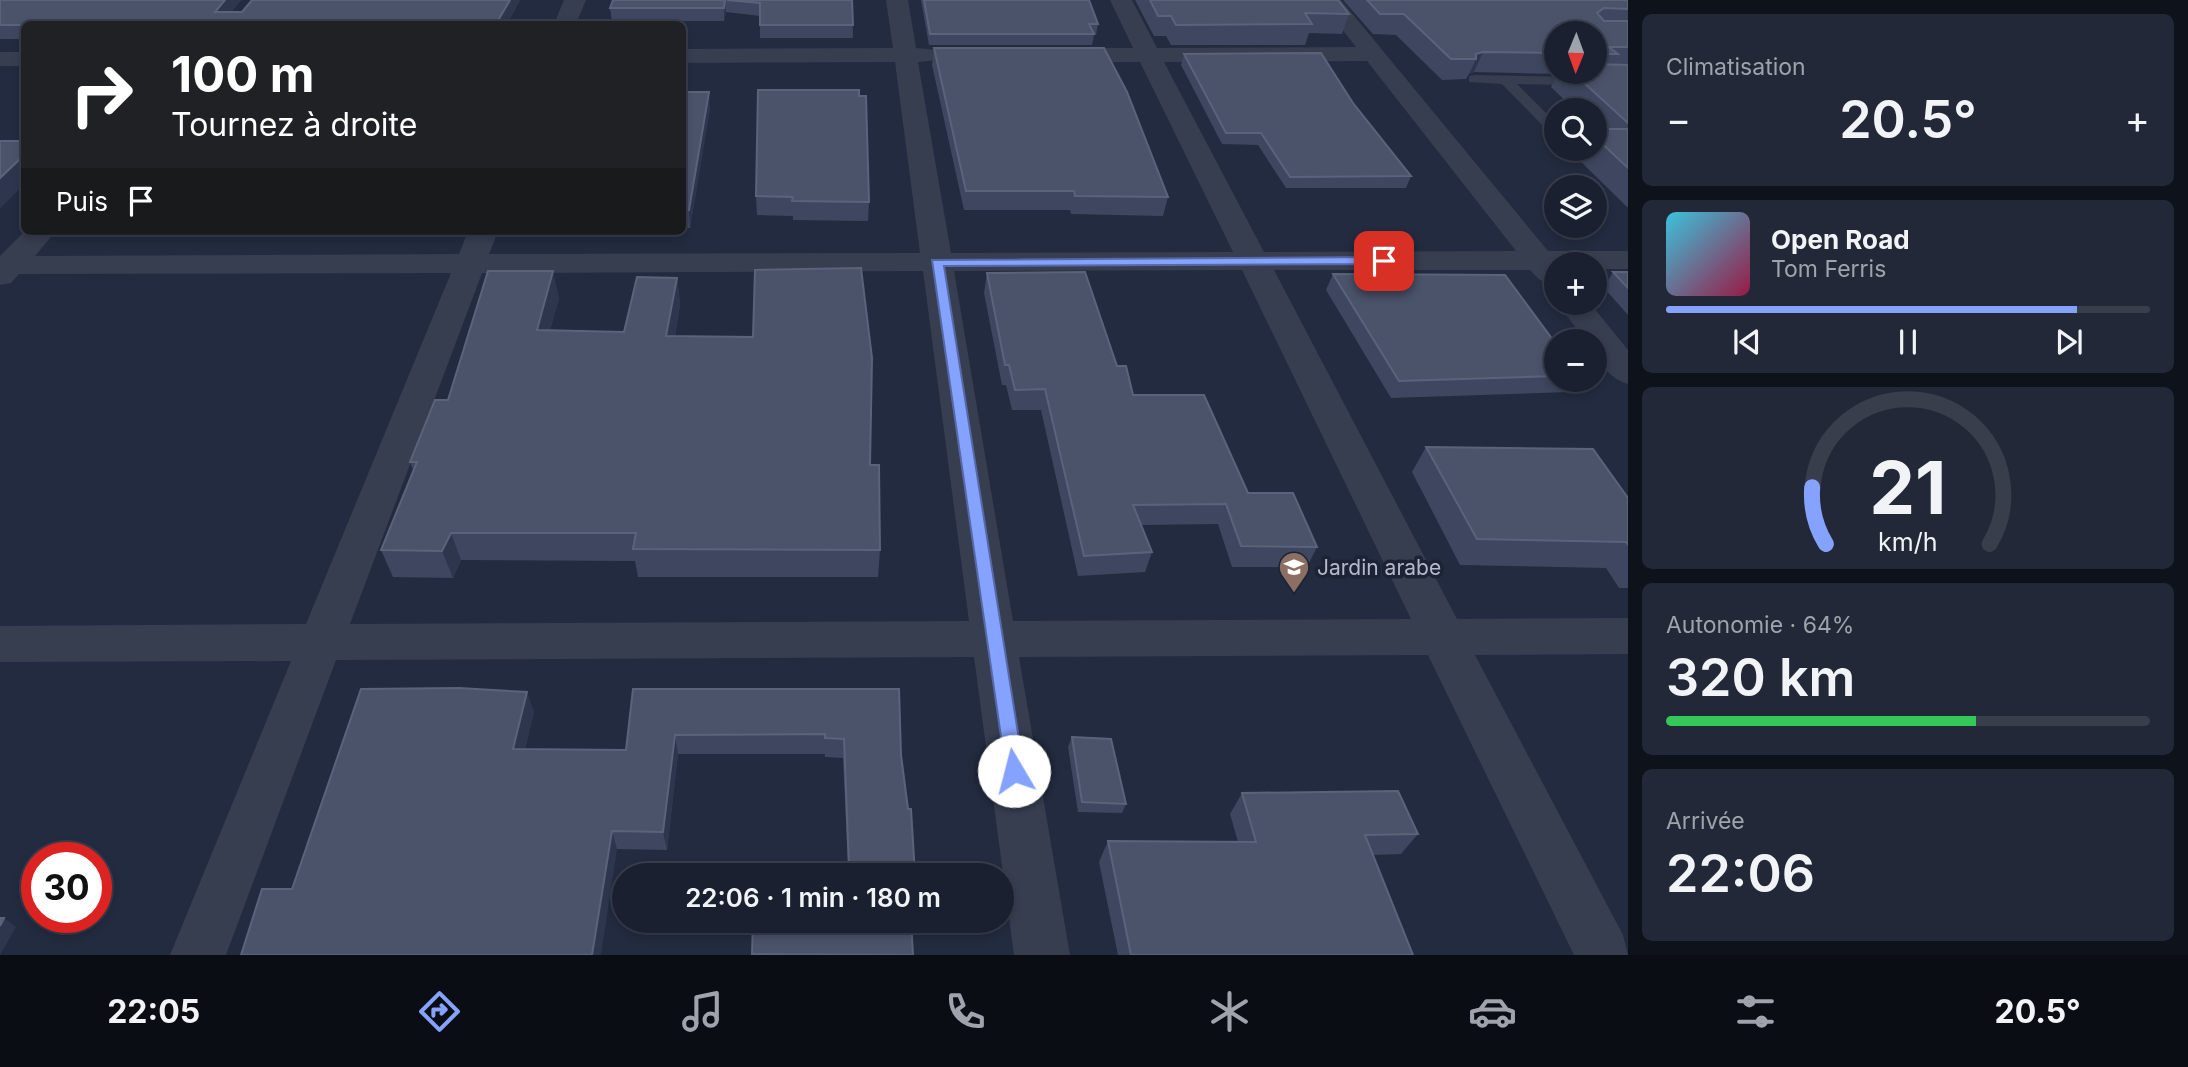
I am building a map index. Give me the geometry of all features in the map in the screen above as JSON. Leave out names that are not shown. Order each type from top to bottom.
[{"type":"street","points":[[566,21],[575,0]]},
{"type":"street","points":[[897,0],[1042,955]]},
{"type":"street","points":[[1121,0],[1603,955]]},
{"type":"street","points":[[1330,0],[1544,266]]},
{"type":"street","points":[[1041,55],[1373,54]]},
{"type":"street","points":[[686,56],[959,55]]},
{"type":"street","points":[[0,59],[21,59]]},
{"type":"street","points":[[3,269],[37,235]]},
{"type":"street","points":[[3,269],[477,247],[937,262],[1254,262],[1544,271]]},
{"type":"street","points":[[198,955],[477,247]]},
{"type":"street","points":[[1607,263],[1628,260]]},
{"type":"street","points":[[1582,315],[1628,373]]},
{"type":"street","points":[[0,644],[1628,636]]},
{"type":"lane","points":[[1474,79],[1628,82]]},
{"type":"lane","points":[[1506,79],[1544,119]]},
{"type":"building","points":[[0,0],[225,0],[215,12],[242,12],[252,0],[510,0],[498,21],[21,21],[21,25],[0,25]]},
{"type":"building","points":[[613,0],[725,0],[724,8],[610,8]]},
{"type":"building","points":[[727,0],[852,0],[853,25],[760,25],[760,3]]},
{"type":"building","points":[[924,0],[1089,0],[1098,24],[1089,24],[1094,34],[930,34]]},
{"type":"building","points":[[1150,0],[1338,0],[1349,14],[1305,13],[1312,24],[1176,25],[1171,16],[1158,16]]},
{"type":"building","points":[[1367,0],[1628,0],[1628,9],[1604,8],[1597,13],[1604,21],[1544,21],[1544,53],[1483,52],[1476,54],[1476,59],[1451,59],[1404,14],[1380,14]]},
{"type":"building","points":[[1607,21],[1628,21],[1628,47],[1609,47],[1618,54],[1607,54]]},
{"type":"building","points":[[934,48],[1104,48],[1127,92],[1168,197],[1075,196],[1074,191],[966,191]]},
{"type":"building","points":[[1321,53],[1353,103],[1411,176],[1290,177],[1261,133],[1226,133],[1184,54]]},
{"type":"building","points":[[1607,64],[1628,65],[1628,123],[1607,104],[1607,98],[1601,98],[1585,84],[1607,84]]},
{"type":"building","points":[[758,90],[859,90],[859,96],[866,96],[869,202],[792,201],[793,197],[756,196]]},
{"type":"building","points":[[686,92],[709,92],[689,210],[686,210]]},
{"type":"building","points":[[1607,129],[1628,129],[1628,168],[1607,148]]},
{"type":"building","points":[[0,141],[21,141],[21,158],[0,178]]},
{"type":"building","points":[[861,268],[872,358],[870,465],[879,465],[880,550],[633,549],[636,533],[451,533],[442,551],[381,550],[417,462],[410,462],[435,400],[448,400],[488,271],[553,271],[537,330],[624,332],[637,277],[677,278],[666,336],[753,337],[755,270]]},
{"type":"building","points":[[1085,272],[1117,366],[1126,366],[1133,395],[1204,395],[1248,493],[1293,493],[1317,547],[1241,546],[1226,504],[1133,505],[1152,552],[1084,556],[1045,389],[1015,390],[1009,365],[1005,365],[987,273]]},
{"type":"building","points":[[1613,272],[1628,272],[1628,288]]},
{"type":"building","points":[[1333,274],[1505,275],[1545,329],[1544,376],[1399,381]]},
{"type":"building","points":[[1426,447],[1593,449],[1628,498],[1628,545],[1626,542],[1477,539]]},
{"type":"building","points":[[459,688],[527,692],[513,749],[626,750],[633,689],[899,689],[901,755],[908,809],[911,809],[914,863],[849,863],[844,739],[825,738],[825,734],[675,735],[663,832],[612,831],[592,955],[241,955],[262,889],[292,889],[361,689]]},
{"type":"building","points":[[1072,737],[1111,739],[1126,804],[1082,802]]},
{"type":"building","points":[[1398,791],[1418,834],[1365,835],[1413,955],[1131,955],[1108,841],[1256,842],[1242,793]]},
{"type":"building","points":[[753,933],[912,933],[913,955],[752,954]]},
{"type":"place","name":"Jardin arabe","points":[[1294,594]]},
{"type":"route","points":[[1014,771],[937,262],[1384,261]]}]
